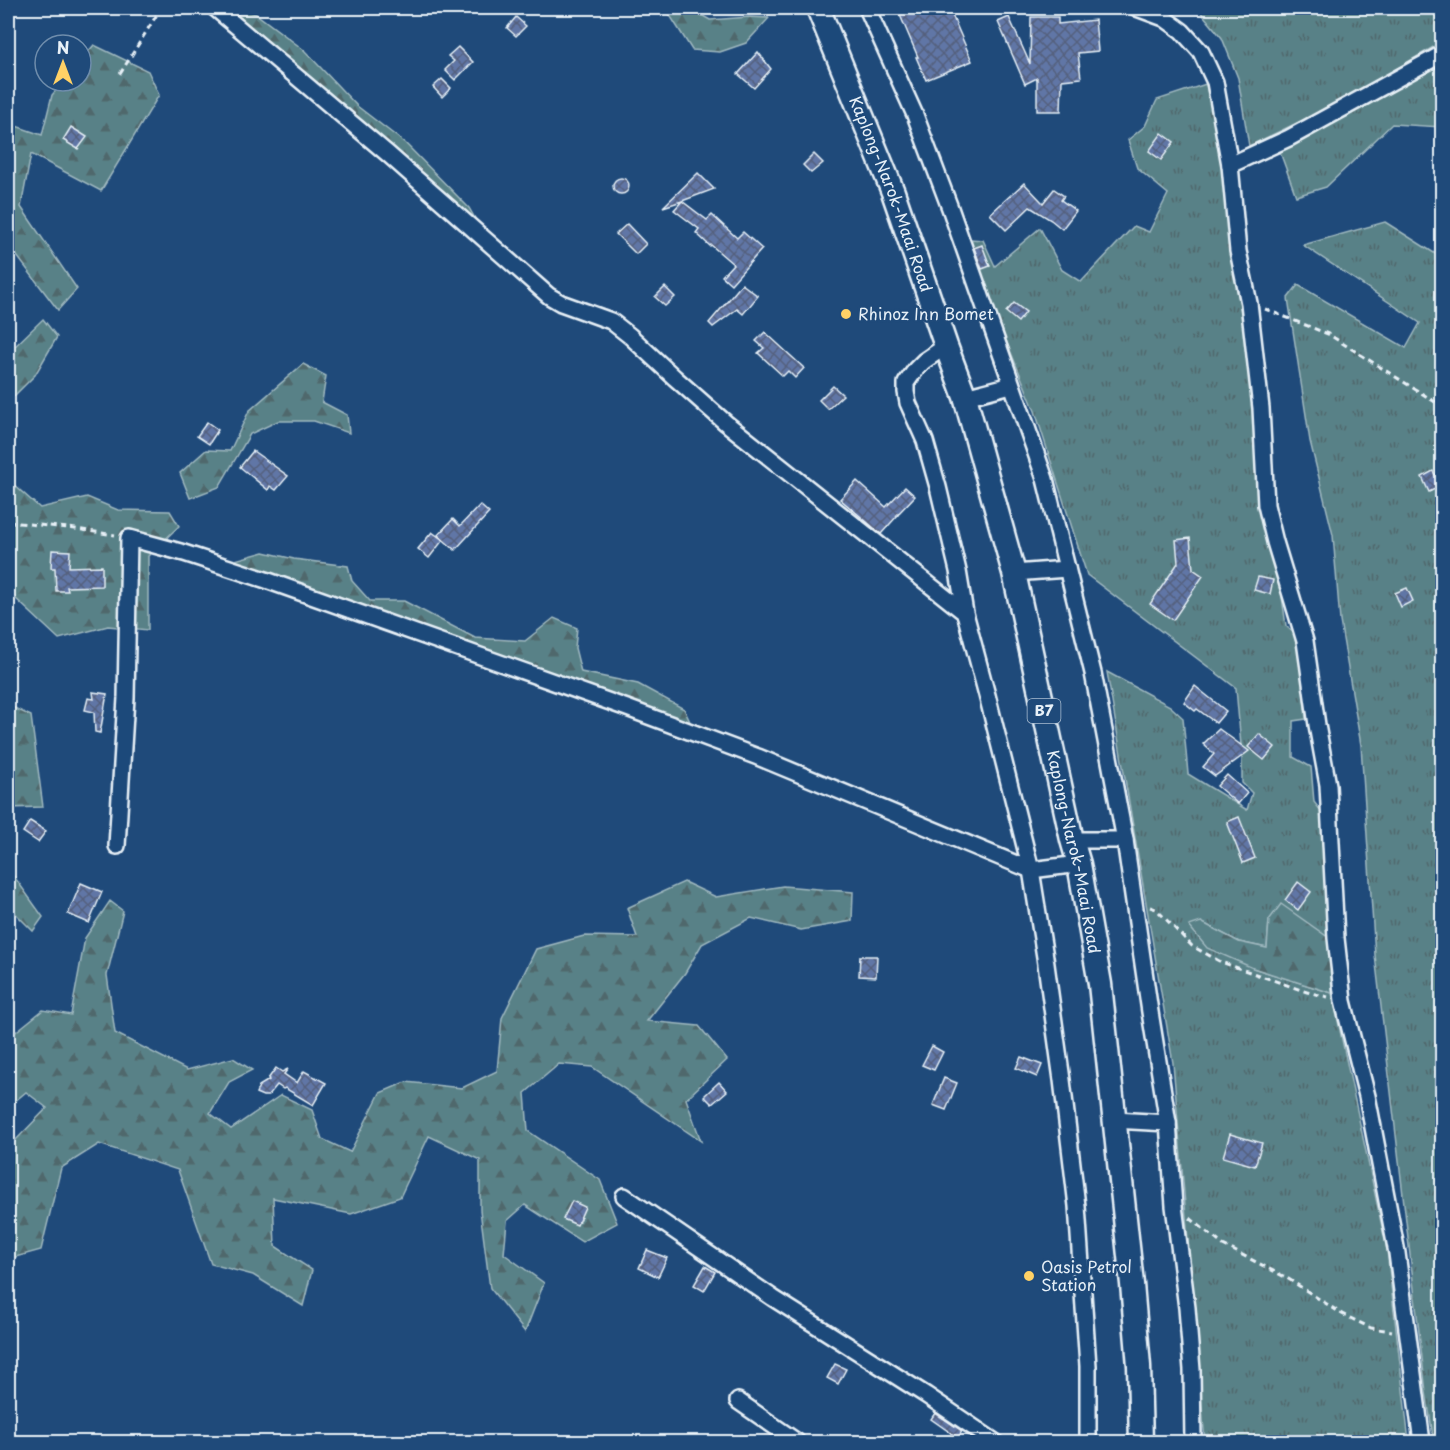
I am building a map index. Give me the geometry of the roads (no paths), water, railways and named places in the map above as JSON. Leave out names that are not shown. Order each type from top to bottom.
[{"type":"highway","name":"Kaplong-Narok-Maai Road","points":[[818,8],[893,192],[965,397],[1014,573],[1079,864],[1100,984],[1132,1284],[1139,1366],[1141,1443]]},
{"type":"street","points":[[215,8],[388,154],[549,296],[561,303],[611,321],[726,423],[965,613]]},
{"type":"street","points":[[867,8],[915,115],[1045,479],[1093,673],[1125,840],[1168,1123],[1174,1206],[1187,1308],[1193,1443]]},
{"type":"street","points":[[1137,8],[1164,18],[1182,31],[1201,52],[1215,82],[1230,165],[1238,251],[1249,303],[1261,408],[1266,505],[1305,641],[1328,785],[1336,938],[1343,1000],[1366,1096],[1397,1253],[1422,1443]]},
{"type":"street","points":[[1230,165],[1289,138],[1443,54]]},
{"type":"street","points":[[946,346],[916,369],[906,383],[906,392],[908,403],[925,441],[938,487],[958,571],[965,613],[1030,870],[1045,957],[1077,1206],[1088,1366],[1088,1443]]},
{"type":"street","points":[[965,397],[1011,385]]},
{"type":"street","points":[[117,846],[126,698],[129,538],[246,573],[627,708],[758,758],[1030,870],[1079,864]]},
{"type":"street","points":[[1014,573],[1067,569]]},
{"type":"street","points":[[1072,840],[1125,840]]},
{"type":"street","points":[[1114,1120],[1168,1123]]},
{"type":"street","points":[[624,1196],[772,1298],[926,1395],[995,1443]]},
{"type":"street","points":[[738,1401],[797,1443]]},
{"type":"place","name":"Rhinoz Inn Bomet","points":[[846,314]]},
{"type":"place","name":"Oasis Petrol Station","points":[[1029,1276]]}]
